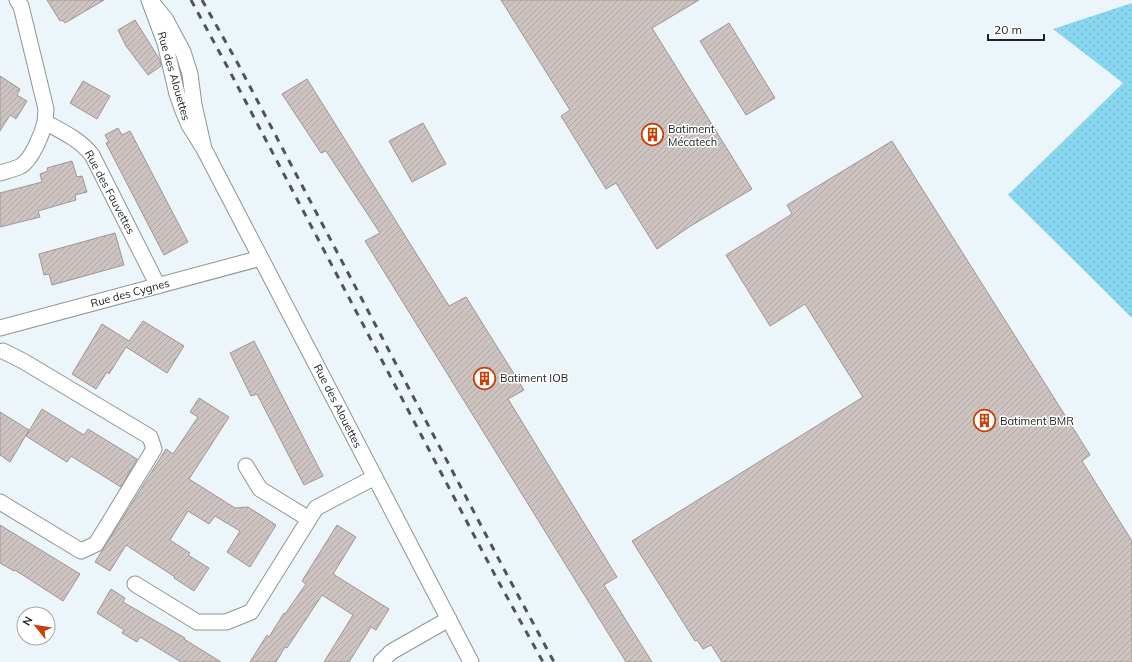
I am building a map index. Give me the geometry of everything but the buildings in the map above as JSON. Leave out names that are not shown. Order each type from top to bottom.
[{"type":"street","points":[[0,173],[22,166],[31,155],[43,132],[46,122],[46,108],[21,6],[17,0]]},
{"type":"street","name":"Rue des Alouettes","points":[[149,0],[165,43],[177,94],[189,125],[204,149],[471,662]]},
{"type":"street","name":"Rue des Fauvettes","points":[[46,122],[76,138],[92,155],[158,286]]},
{"type":"street","name":"Rue des Cygnes","points":[[0,328],[261,258]]},
{"type":"street","points":[[0,502],[81,551],[96,544],[154,449],[150,437],[24,360],[1,353]]},
{"type":"street","points":[[246,466],[260,489],[309,519]]},
{"type":"street","points":[[135,584],[197,622],[226,622],[251,612],[316,508],[375,477]]},
{"type":"street","points":[[381,662],[391,652],[449,619]]},
{"type":"shaded area","points":[[1132,3],[1132,318],[1008,195],[1123,83],[1053,29]]},
{"type":"railway","points":[[191,0],[497,579],[543,662]]},
{"type":"railway","points":[[202,0],[237,62],[554,662]]},
{"type":"place","name":"Batiment Mécatech","points":[[652,135]]},
{"type":"place","name":"Batiment IOB","points":[[484,378]]},
{"type":"place","name":"Batiment BMR","points":[[984,421]]}]
